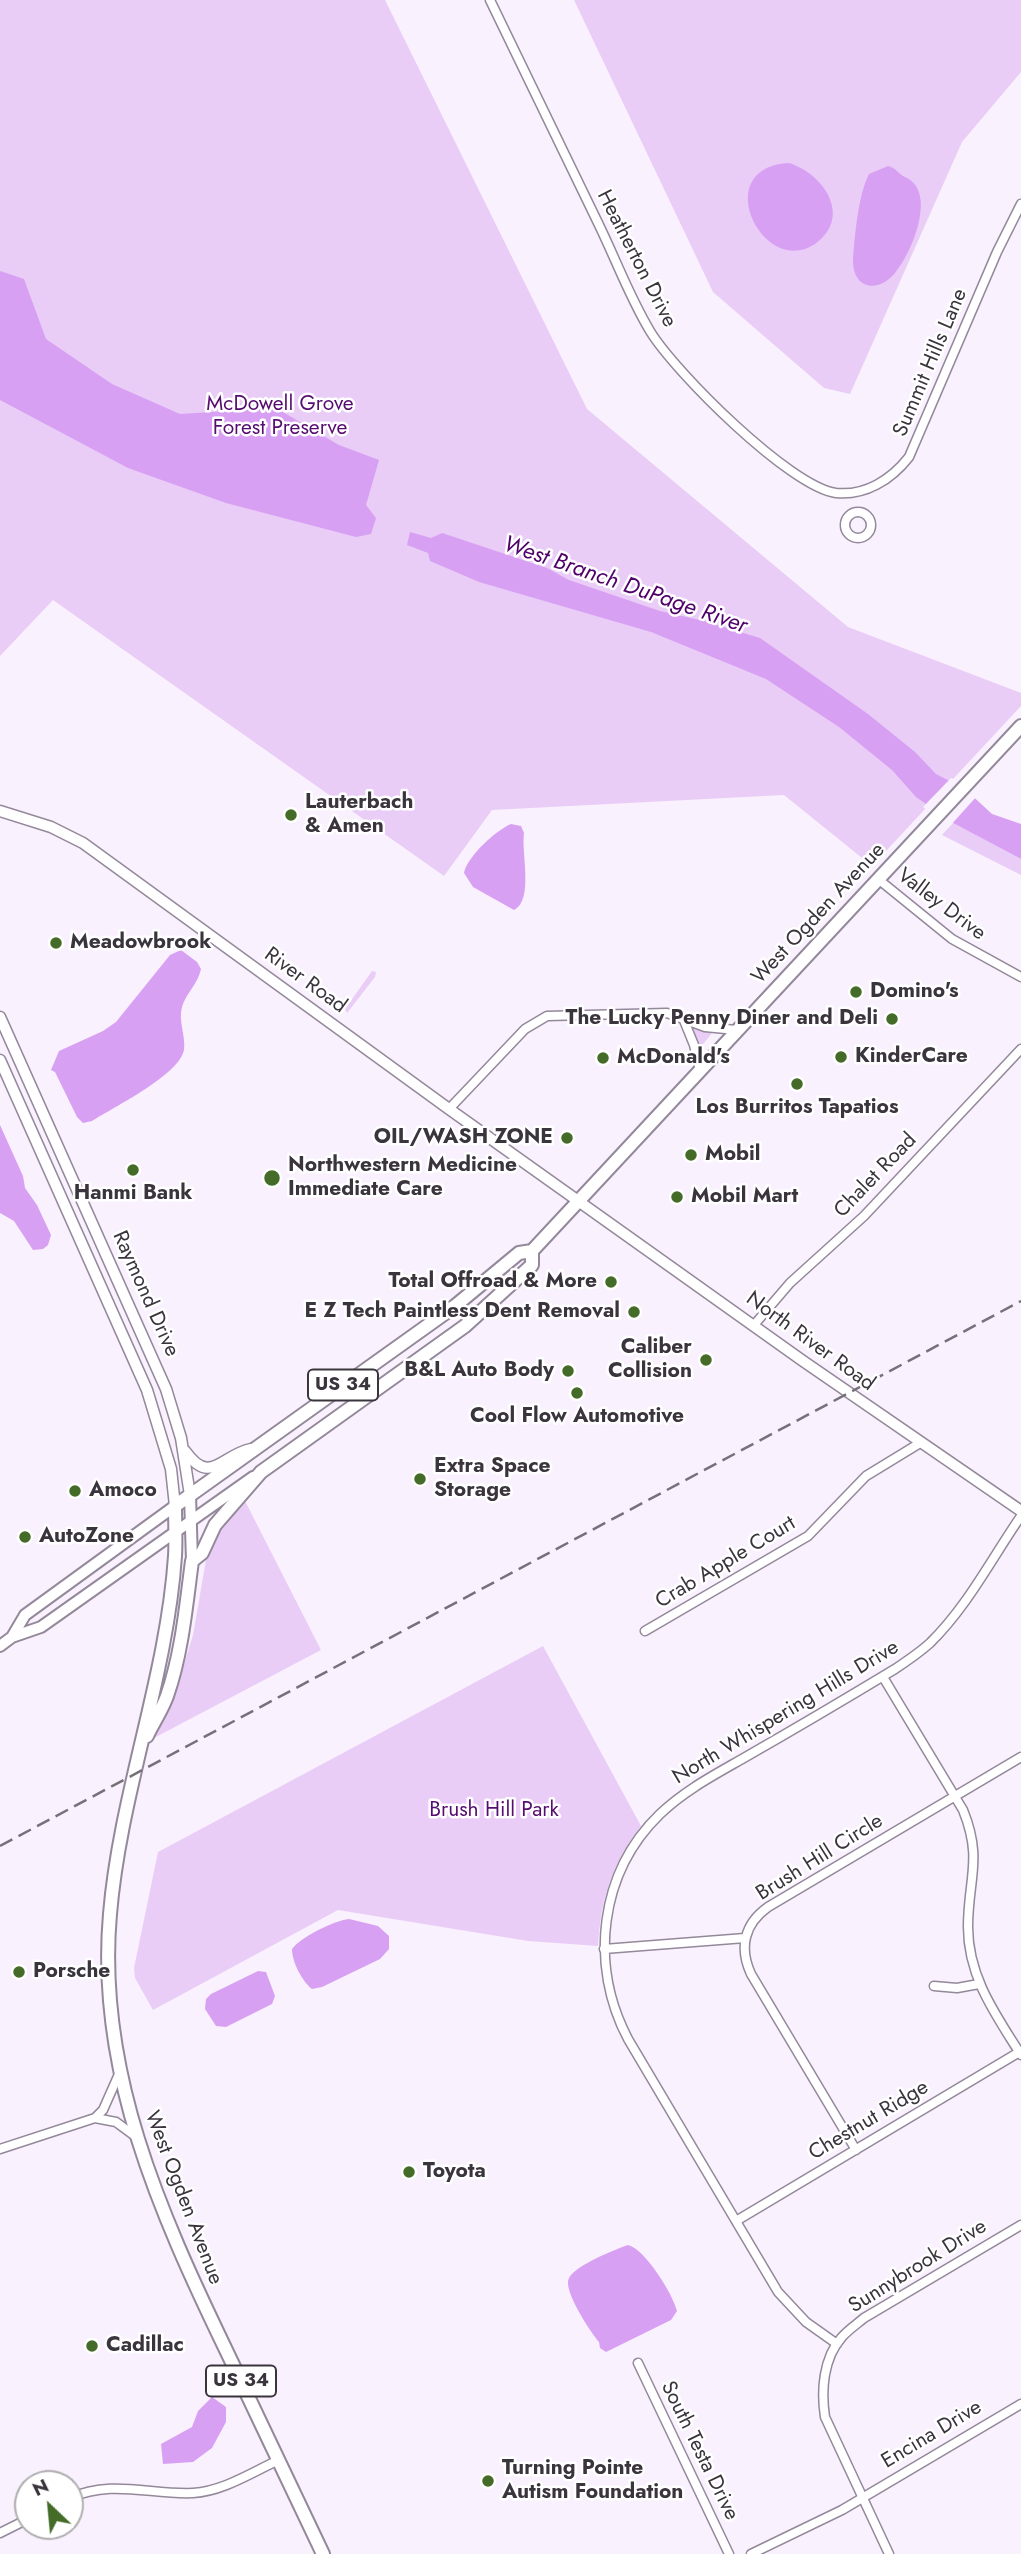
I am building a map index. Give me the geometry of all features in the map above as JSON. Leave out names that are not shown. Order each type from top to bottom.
[{"type":"main road","name":"West Ogden Avenue","points":[[323,2554],[176,2243],[135,2136],[119,2074],[110,2005],[109,1919],[120,1839],[167,1623],[174,1562],[175,1506],[455,1306],[519,1253],[531,1251],[1021,726]]},
{"type":"main road","name":"West Ogden Avenue","points":[[140,1748],[166,1698],[184,1625],[192,1561],[202,1553],[215,1525],[261,1472],[487,1308],[532,1265],[531,1251]]},
{"type":"main road","points":[[0,1646],[12,1637],[41,1627],[261,1472]]},
{"type":"main road","name":"Raymond Drive","points":[[190,1495],[192,1561]]},
{"type":"main road","points":[[12,1637],[25,1615],[175,1506]]},
{"type":"street","name":"Heatherton Drive","points":[[491,0],[650,331],[668,356],[689,381],[731,421],[802,480],[827,491],[853,492]]},
{"type":"street","name":"Summit Hills Lane","points":[[853,492],[880,483],[896,472],[909,457],[997,252],[1021,204]]},
{"type":"street","points":[[853,492],[856,512]]},
{"type":"street","name":"River Road","points":[[0,811],[51,827],[83,843],[578,1200]]},
{"type":"street","name":"Valley Drive","points":[[878,878],[952,939],[1021,977]]},
{"type":"street","points":[[449,1109],[525,1029],[547,1016],[667,1013],[713,1028],[736,1030]]},
{"type":"street","name":"Raymond Drive","points":[[0,1017],[159,1373],[173,1409],[183,1448],[190,1495]]},
{"type":"street","points":[[683,1018],[700,1070]]},
{"type":"street","name":"Chalet Road","points":[[754,1325],[790,1283],[864,1216],[1021,1049]]},
{"type":"street","name":"Raymond Drive","points":[[0,1060],[147,1390],[171,1469],[175,1506]]},
{"type":"street","name":"North River Road","points":[[578,1200],[1021,1514]]},
{"type":"street","name":"Crab Apple Court","points":[[645,1631],[808,1536],[866,1476],[920,1443]]},
{"type":"street","points":[[183,1448],[191,1459],[204,1469],[213,1468],[240,1451],[256,1448]]},
{"type":"street","name":"North Whispering Hills Drive","points":[[837,2344],[806,2322],[778,2292],[621,2026],[609,1988],[604,1949],[607,1910],[618,1876],[638,1841],[661,1813],[694,1788],[917,1654],[942,1630],[1021,1514]]},
{"type":"street","points":[[883,1676],[963,1810],[974,1843],[975,1859],[968,1927],[973,1965],[979,1984],[1020,2053]]},
{"type":"street","name":"Brush Hill Circle","points":[[745,1938],[752,1923],[768,1908],[1021,1757]]},
{"type":"street","points":[[604,1949],[745,1938],[744,1950],[751,1974],[856,2150]]},
{"type":"street","points":[[934,1986],[957,1988],[979,1984]]},
{"type":"street","name":"Chestnut Ridge","points":[[736,2221],[1020,2053]]},
{"type":"street","points":[[0,2149],[95,2118],[110,2098],[119,2074]]},
{"type":"street","points":[[95,2118],[116,2122],[135,2136]]},
{"type":"street","name":"Sunnybrook Drive","points":[[837,2344],[864,2318],[1021,2225]]},
{"type":"street","points":[[837,2344],[823,2385],[825,2417],[889,2554]]},
{"type":"street","name":"South Testa Drive","points":[[638,2363],[729,2554]]},
{"type":"street","name":"Encina Drive","points":[[863,2498],[1021,2404]]},
{"type":"street","points":[[84,2494],[103,2488],[178,2493],[205,2491],[279,2460]]},
{"type":"street","points":[[751,2554],[863,2498]]},
{"type":"green space","name":"McDowell Grove Forest Preserve","points":[[0,0],[385,0],[587,409],[848,627],[1021,693],[1021,706],[872,866],[784,795],[492,810],[444,876],[53,600],[0,656]]},
{"type":"green space","points":[[574,0],[1021,0],[1021,72],[962,142],[850,394],[824,388],[713,292]]},
{"type":"green space","points":[[953,823],[1021,859],[1021,875],[942,835]]},
{"type":"green space","points":[[372,971],[376,972],[375,977],[347,1013],[345,1009]]},
{"type":"green space","points":[[689,1023],[696,1029],[712,1033],[700,1048]]},
{"type":"green space","points":[[245,1501],[321,1650],[154,1738],[181,1674],[193,1635],[207,1554],[219,1530]]},
{"type":"green space","name":"Brush Hill Park","points":[[543,1646],[641,1826],[615,1868],[605,1897],[598,1946],[528,1941],[338,1910],[153,2010],[135,1978],[134,1968],[158,1852]]},
{"type":"shaded area","points":[[789,163],[813,176],[823,186],[833,209],[832,222],[826,233],[815,244],[796,251],[778,247],[763,235],[752,218],[748,200],[752,182],[765,169]]},
{"type":"shaded area","points":[[888,166],[915,184],[920,195],[919,223],[908,252],[895,273],[881,284],[867,285],[861,282],[854,269],[858,215],[869,174]]},
{"type":"shaded area","points":[[0,271],[24,279],[46,339],[112,384],[180,414],[276,408],[339,445],[379,460],[366,505],[376,518],[371,534],[356,537],[226,503],[128,468],[0,400]]},
{"type":"shaded area","points":[[410,532],[431,538],[442,533],[547,568],[569,580],[660,611],[760,638],[868,714],[915,752],[936,774],[965,789],[992,814],[1021,824],[1021,859],[953,823],[916,797],[892,770],[839,727],[766,679],[651,632],[479,582],[430,561],[428,553],[407,545]]},
{"type":"shaded area","points":[[511,824],[521,826],[524,833],[524,897],[514,910],[473,887],[464,873],[483,845]]},
{"type":"shaded area","points":[[181,950],[197,962],[201,969],[182,1007],[184,1050],[180,1060],[144,1090],[92,1121],[83,1123],[77,1117],[55,1072],[51,1070],[59,1051],[103,1031],[116,1022],[170,955]]},
{"type":"shaded area","points":[[0,1125],[23,1176],[25,1188],[37,1205],[51,1235],[48,1245],[43,1249],[33,1250],[14,1221],[0,1213]]},
{"type":"shaded area","points":[[349,1919],[378,1926],[389,1936],[389,1949],[380,1959],[322,1987],[312,1989],[298,1971],[292,1949],[318,1930]]},
{"type":"shaded area","points":[[258,1971],[266,1972],[275,1996],[272,2004],[226,2027],[216,2026],[205,2009],[206,1999]]},
{"type":"shaded area","points":[[628,2245],[635,2248],[650,2263],[670,2294],[677,2311],[671,2320],[606,2352],[600,2348],[599,2342],[573,2301],[569,2278],[587,2263]]},
{"type":"shaded area","points":[[212,2397],[226,2407],[226,2422],[212,2448],[193,2462],[163,2464],[161,2444],[192,2427],[198,2411]]},
{"type":"pier","points":[[951,778],[967,786],[977,796],[950,826],[923,807]]},
{"type":"railway","points":[[0,1846],[1021,1301]]},
{"type":"place","name":"Lauterbach & Amen","points":[[291,815]]},
{"type":"place","name":"Meadowbrook","points":[[56,943]]},
{"type":"place","name":"Domino's","points":[[856,992]]},
{"type":"place","name":"The Lucky Penny Diner and Deli","points":[[892,1019]]},
{"type":"place","name":"KinderCare","points":[[841,1057]]},
{"type":"place","name":"McDonald's","points":[[603,1058]]},
{"type":"place","name":"Los Burritos Tapatios","points":[[797,1084]]},
{"type":"place","name":"OIL/WASH ZONE","points":[[567,1138]]},
{"type":"place","name":"Mobil","points":[[691,1155]]},
{"type":"place","name":"Hanmi Bank","points":[[133,1170]]},
{"type":"place","name":"Northwestern Medicine Immediate Care","points":[[272,1178]]},
{"type":"place","name":"Mobil Mart","points":[[677,1197]]},
{"type":"place","name":"Total Offroad & More","points":[[611,1282]]},
{"type":"place","name":"E Z Tech Paintless Dent Removal","points":[[634,1312]]},
{"type":"place","name":"Caliber Collision","points":[[706,1360]]},
{"type":"place","name":"B&L Auto Body","points":[[568,1371]]},
{"type":"place","name":"Cool Flow Automotive","points":[[577,1393]]},
{"type":"place","name":"Extra Space Storage","points":[[420,1479]]},
{"type":"place","name":"Amoco","points":[[75,1491]]},
{"type":"place","name":"AutoZone","points":[[25,1537]]},
{"type":"place","name":"Porsche","points":[[19,1972]]},
{"type":"place","name":"Toyota","points":[[409,2172]]},
{"type":"place","name":"Cadillac","points":[[92,2346]]},
{"type":"place","name":"Turning Pointe Autism Foundation","points":[[488,2481]]},
{"type":"water label","name":"West Branch DuPage River","points":[[625,586]]}]
